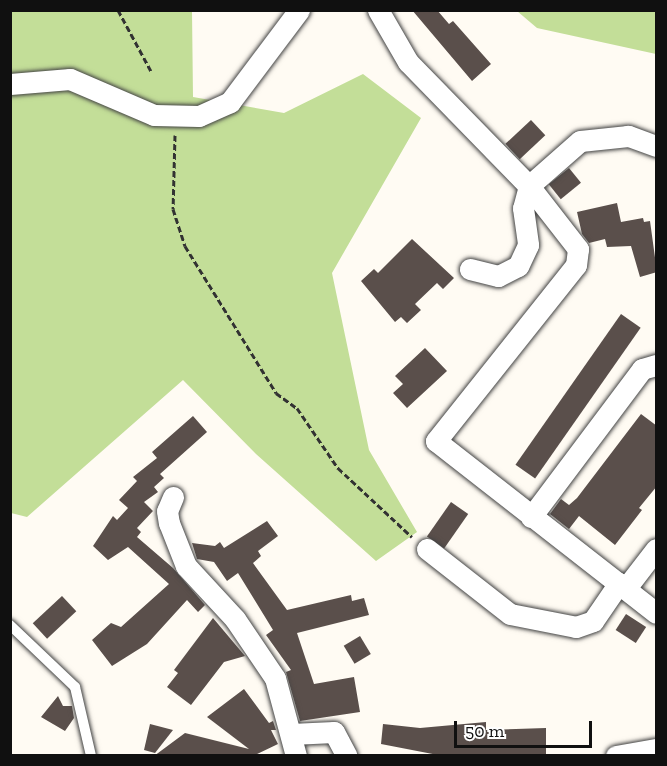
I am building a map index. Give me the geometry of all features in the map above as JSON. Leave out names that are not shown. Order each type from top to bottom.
[{"type":"street","points":[[10,84],[70,79],[154,115],[175,119],[199,116],[230,102],[299,10]]},
{"type":"street","points":[[378,10],[408,62],[529,186],[578,249],[576,265],[436,441],[657,613]]},
{"type":"street","points":[[470,269],[498,276],[518,266],[528,245],[523,207],[529,186],[580,141],[628,136],[657,146]]},
{"type":"street","points":[[531,517],[642,369],[657,364]]},
{"type":"street","points":[[173,497],[167,511],[169,523],[186,566],[260,653],[282,694],[296,756]]},
{"type":"street","points":[[426,549],[510,615],[576,627],[593,621],[657,549]]},
{"type":"street","points":[[291,734],[334,732],[347,756]]},
{"type":"street","points":[[616,756],[657,749]]},
{"type":"lane","points":[[10,625],[75,687],[91,756]]},
{"type":"path","points":[[118,10],[151,71]]},
{"type":"path","points":[[175,119],[173,209],[185,246],[276,393],[297,408],[338,468],[426,549]]},
{"type":"green space","points":[[11,11],[192,11],[193,97],[284,113],[363,74],[421,118],[332,273],[369,450],[417,532],[376,561],[256,454],[183,380],[27,517],[11,513]]},
{"type":"green space","points":[[517,11],[656,11],[656,54],[537,28]]},
{"type":"building","points":[[412,10],[437,10],[449,24],[453,21],[491,64],[472,81]]},
{"type":"building","points":[[531,120],[545,135],[520,159],[505,144]]},
{"type":"building","points":[[569,168],[581,183],[561,199],[549,184]]},
{"type":"building","points":[[617,203],[621,222],[643,218],[644,222],[650,221],[657,272],[640,277],[631,246],[607,247],[605,239],[589,243],[582,234],[577,212]]},
{"type":"building","points":[[412,239],[454,278],[443,289],[437,283],[415,304],[421,310],[407,323],[401,317],[395,322],[361,281],[374,269],[378,273]]},
{"type":"building","points":[[621,314],[641,328],[535,478],[515,465]]},
{"type":"building","points":[[425,348],[447,371],[407,408],[393,393],[403,384],[395,376]]},
{"type":"building","points":[[641,414],[657,426],[657,486],[639,508],[642,510],[615,545],[579,516],[569,529],[550,514],[561,499],[569,505],[577,498]]},
{"type":"building","points":[[193,416],[207,432],[160,474],[164,478],[154,487],[158,492],[144,502],[153,511],[137,528],[141,532],[137,537],[173,568],[205,605],[198,612],[187,600],[147,644],[112,666],[92,640],[111,623],[121,627],[169,584],[128,547],[108,560],[93,546],[113,516],[117,520],[128,508],[119,500],[137,481],[133,477],[157,458],[152,452]]},
{"type":"building","points":[[451,502],[468,514],[444,548],[427,536]]},
{"type":"building","points":[[267,521],[278,536],[258,551],[261,556],[253,563],[287,610],[351,595],[352,601],[364,598],[369,615],[297,633],[314,684],[354,677],[360,712],[300,721],[286,672],[291,670],[266,635],[273,630],[238,573],[227,581],[214,562],[197,559],[192,543],[215,546],[220,542],[224,548]]},
{"type":"building","points":[[62,596],[76,611],[47,639],[33,623]]},
{"type":"building","points":[[626,614],[646,627],[636,643],[616,630]]},
{"type":"building","points":[[213,618],[245,656],[224,662],[191,705],[167,687],[178,673],[174,670]]},
{"type":"building","points":[[360,636],[371,654],[355,664],[344,646]]},
{"type":"building","points":[[244,689],[269,723],[273,721],[276,730],[271,730],[278,744],[253,756],[154,756],[185,733],[249,749],[207,717]]},
{"type":"building","points":[[58,696],[63,706],[72,706],[74,718],[65,731],[41,717]]},
{"type":"building","points":[[486,722],[486,730],[546,728],[546,756],[443,756],[381,744],[383,724],[420,728]]},
{"type":"building","points":[[150,724],[173,730],[155,753],[144,750]]}]
